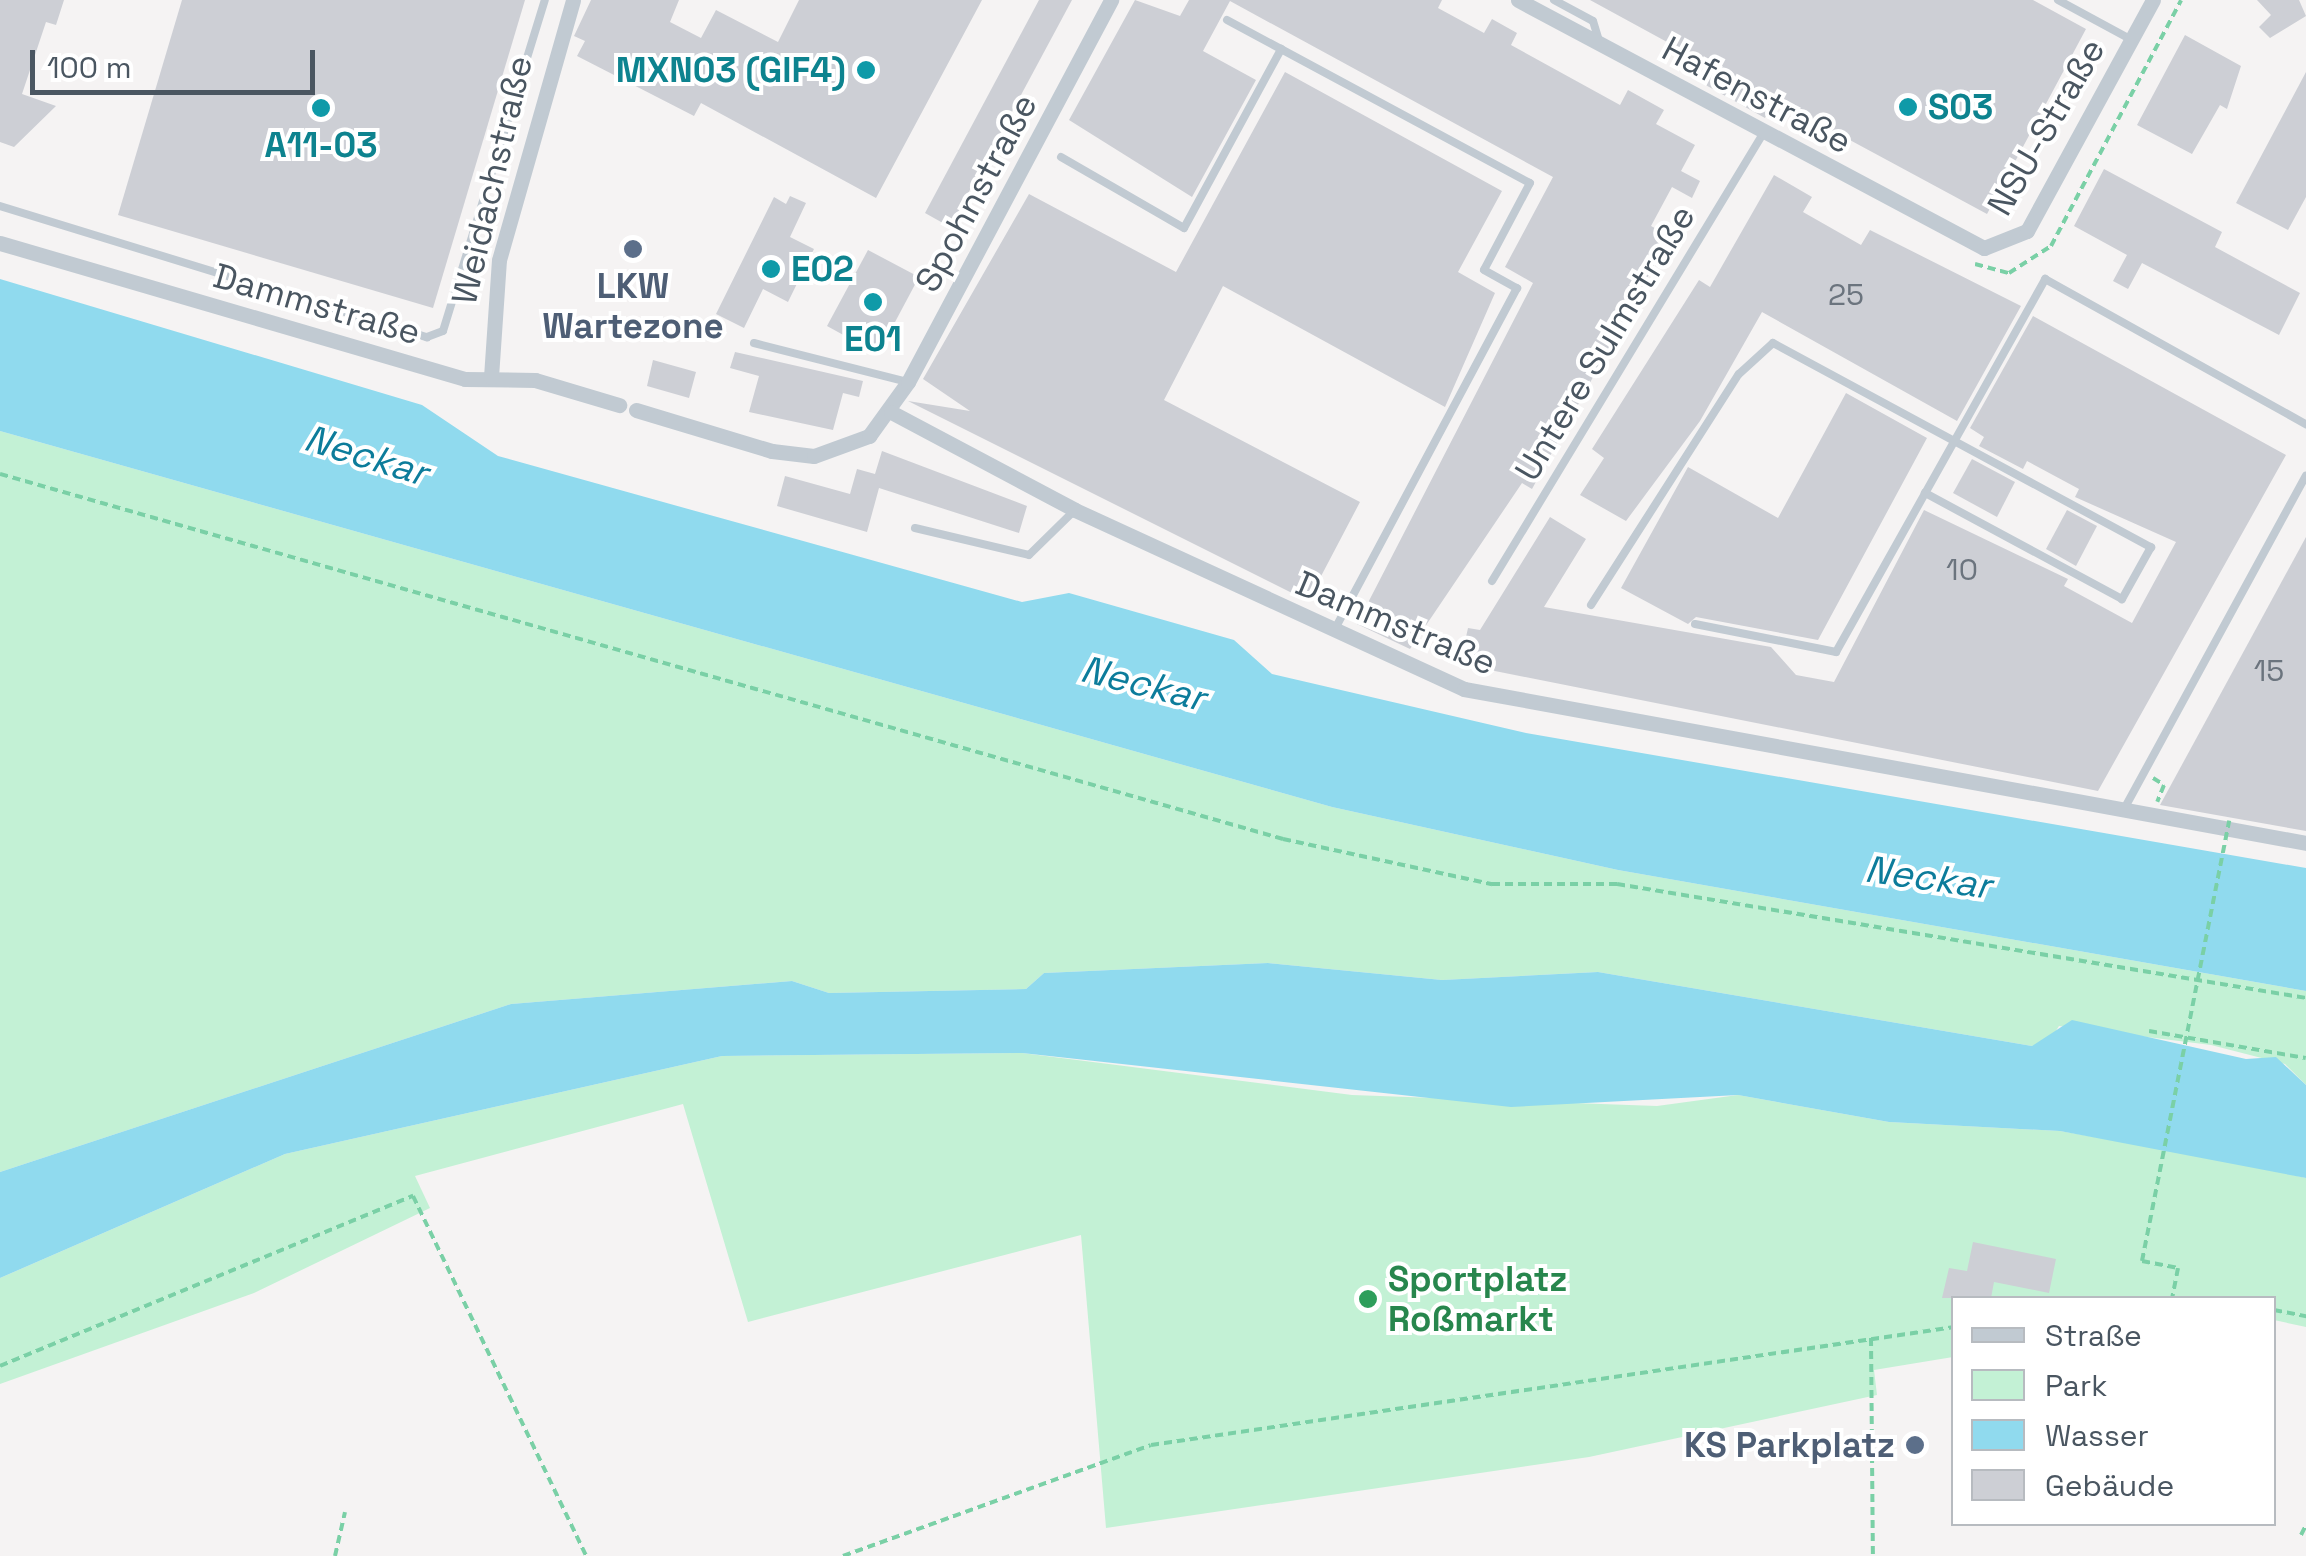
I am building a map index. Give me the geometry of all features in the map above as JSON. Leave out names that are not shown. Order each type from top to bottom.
[{"type":"street","name":"Weidachstraße","points":[[491,377],[499,260],[573,0]]},
{"type":"street","name":"Spohnstraße","points":[[891,412],[1111,0]]},
{"type":"street","name":"Hafenstraße","points":[[1518,0],[1967,242]]},
{"type":"street","name":"NSU-Straße","points":[[1967,242],[2000,247],[2026,230],[2153,0]]},
{"type":"street","name":"Dammstraße","points":[[0,243],[465,379],[491,377],[619,405]]},
{"type":"street","points":[[636,410],[814,456],[868,436],[891,412]]},
{"type":"street","name":"Dammstraße","points":[[891,412],[1075,510],[1464,690],[1555,712],[2306,844]]},
{"type":"lane","points":[[0,206],[427,337],[443,331],[545,0]]},
{"type":"lane","points":[[1554,0],[1594,21],[1600,44]]},
{"type":"lane","points":[[2058,0],[2132,40]]},
{"type":"lane","points":[[1227,20],[1530,184],[1484,270],[1517,288],[1334,631]]},
{"type":"lane","points":[[1062,157],[1184,228],[1281,49]]},
{"type":"lane","name":"Untere Sulmstraße","points":[[1492,582],[1764,132]]},
{"type":"lane","points":[[1695,624],[1836,652],[2044,278],[2306,424]]},
{"type":"lane","points":[[754,343],[908,382]]},
{"type":"lane","points":[[1590,605],[1739,374],[1773,343],[2152,547],[2122,599],[1926,493]]},
{"type":"lane","points":[[2123,811],[2306,476]]},
{"type":"lane","points":[[915,528],[1029,555],[1075,510]]},
{"type":"path","points":[[1972,262],[2009,273],[2042,262],[2181,0]]},
{"type":"path","points":[[0,474],[1283,839],[1492,884],[1617,884],[2306,998]]},
{"type":"path","points":[[2172,1296],[2178,1268],[2142,1261],[2229,820]]},
{"type":"path","points":[[2149,1031],[2306,1058]]},
{"type":"path","points":[[0,1366],[413,1196],[586,1556]]},
{"type":"path","points":[[2276,1310],[2306,1316]]},
{"type":"path","points":[[844,1556],[1152,1445],[1951,1327]]},
{"type":"path","points":[[1872,1338],[1873,1556]]},
{"type":"path","points":[[335,1556],[345,1512]]},
{"type":"path","points":[[2301,1535],[2306,1524]]},
{"type":"green space","points":[[0,431],[1332,807],[1618,870],[2306,991],[2306,1085],[2285,1064],[2211,1045],[2059,1026],[2049,1042],[2032,1046],[1598,972],[1442,980],[1268,963],[1044,973],[1026,989],[829,993],[792,981],[511,1004],[0,1172]]},
{"type":"green space","points":[[1022,1053],[1352,1095],[1657,1106],[1738,1095],[1889,1122],[2060,1131],[2306,1178],[2306,1327],[2276,1320],[2276,1296],[1951,1296],[1951,1357],[1874,1370],[1877,1395],[1589,1457],[1106,1528],[1081,1235],[748,1322],[683,1104],[415,1176],[430,1208],[254,1293],[0,1384],[0,1278],[285,1154],[722,1056]]},
{"type":"water","name":"Neckar","points":[[0,279],[422,405],[498,456],[1022,602],[1069,593],[1234,640],[1272,674],[1526,733],[2306,868],[2306,991],[1618,870],[1332,807],[0,431]]},
{"type":"water","points":[[1268,963],[1442,980],[1598,972],[2032,1046],[2072,1020],[2246,1059],[2276,1057],[2306,1085],[2306,1178],[2060,1131],[1889,1122],[1738,1095],[1511,1107],[1022,1053],[722,1056],[285,1154],[0,1278],[0,1172],[511,1004],[792,981],[829,993],[1026,989],[1044,973]]},
{"type":"building","points":[[0,0],[64,0],[56,25],[46,22],[22,94],[56,106],[14,147],[0,142]]},
{"type":"building","name":"A11-03","points":[[182,0],[525,0],[433,308],[118,215]]},
{"type":"building","points":[[591,0],[679,0],[670,22],[701,38],[716,10],[778,42],[799,0],[982,0],[876,198],[701,103],[694,116],[577,56],[585,41],[574,36]]},
{"type":"building","points":[[1039,0],[1072,0],[950,227],[925,213]]},
{"type":"building","points":[[1135,0],[1180,16],[1189,0],[1442,0],[1438,8],[1484,33],[1492,19],[1517,33],[1511,45],[1620,105],[1628,90],[1664,110],[1656,124],[1695,145],[1681,171],[1700,181],[1692,198],[1672,187],[1651,226],[1670,236],[1532,489],[1522,483],[1410,649],[1357,624],[1533,283],[1505,267],[1553,177],[1230,1],[1203,51],[1256,80],[1192,197],[1069,120]]},
{"type":"building","name":"S03","points":[[1590,0],[2033,0],[2086,29],[1987,214],[1774,99],[1765,118],[1702,83],[1711,66]]},
{"type":"building","points":[[2257,0],[2299,0],[2306,16],[2270,38],[2259,27],[2271,15]]},
{"type":"building","points":[[2185,35],[2241,66],[2227,109],[2220,105],[2192,154],[2137,125]]},
{"type":"building","points":[[1285,72],[1502,191],[1458,272],[1495,293],[1445,407],[1223,286],[1164,400],[1360,502],[1308,601],[908,401],[970,411],[923,379],[1029,194],[1176,272]]},
{"type":"building","points":[[2306,72],[2306,197],[2288,230],[2236,203]]},
{"type":"building","points":[[2104,169],[2222,232],[2215,247],[2300,293],[2279,335],[2142,263],[2128,289],[2113,281],[2127,255],[2074,226]]},
{"type":"building","points":[[1774,175],[1812,197],[1803,212],[1861,245],[1870,230],[2021,306],[1957,421],[1762,312],[1700,421],[1626,521],[1580,495],[1604,458],[1592,449],[1699,280],[1710,287]]},
{"type":"building","name":"E02","points":[[790,196],[806,203],[790,237],[814,249],[788,302],[763,289],[744,328],[716,314],[774,197],[786,204]]},
{"type":"building","name":"E01","points":[[868,250],[919,277],[878,354],[827,326]]},
{"type":"building","points":[[2033,316],[2286,455],[2098,791],[1460,664],[1468,628],[1480,630],[1550,517],[1586,539],[1544,607],[1771,647],[1796,675],[1834,682],[1924,510],[2068,579],[2064,586],[2132,623],[2176,542],[2075,497],[2079,489],[2027,461],[2023,469],[1979,446],[1984,437],[1970,428]]},
{"type":"building","points":[[735,352],[863,381],[859,397],[843,393],[833,430],[749,412],[759,376],[730,368]]},
{"type":"building","points":[[653,360],[696,372],[689,398],[647,386]]},
{"type":"building","points":[[1846,393],[1927,438],[1818,640],[1696,617],[1688,624],[1621,588],[1688,467],[1778,518]]},
{"type":"building","points":[[882,451],[1027,506],[1019,533],[879,488],[867,532],[777,506],[785,476],[850,494],[857,469],[875,474]]},
{"type":"building","points":[[1972,459],[2015,482],[1997,517],[1953,493]]},
{"type":"building","points":[[2067,510],[2097,526],[2076,566],[2046,549]]},
{"type":"building","points":[[2306,537],[2306,831],[2160,805]]},
{"type":"building","points":[[1973,1242],[2056,1259],[2049,1293],[1994,1282],[1991,1296],[1942,1298],[1949,1268],[1967,1271]]},
{"type":"place","name":"MXN03 (GIF4)","points":[[866,70]]},
{"type":"place","name":"S03","points":[[1908,107]]},
{"type":"place","name":"A11-03","points":[[321,108]]},
{"type":"place","name":"LKW Wartezone","points":[[633,249]]},
{"type":"place","name":"E02","points":[[771,269]]},
{"type":"place","name":"E01","points":[[873,302]]},
{"type":"place","name":"Sportplatz Roßmarkt","points":[[1368,1299]]},
{"type":"place","name":"KS Parkplatz","points":[[1915,1445]]}]
